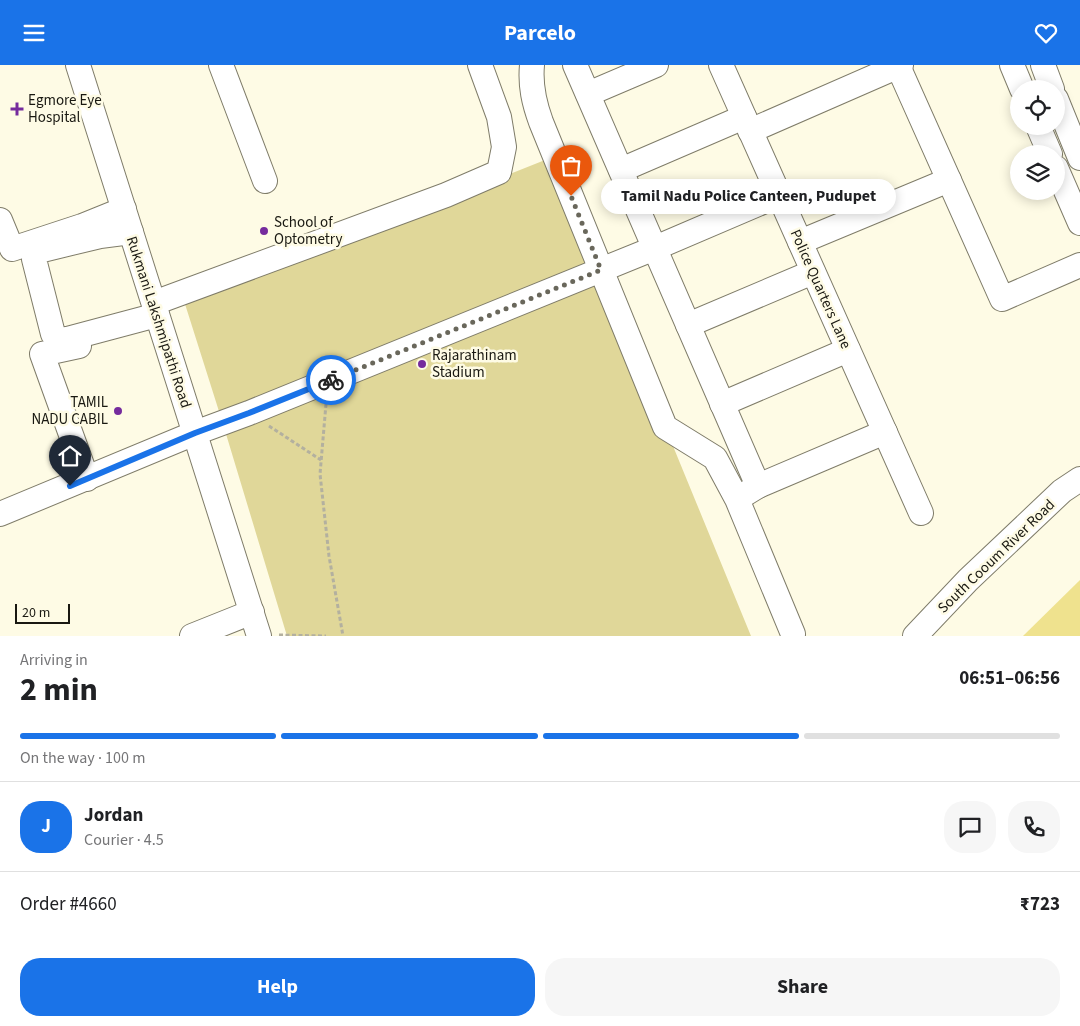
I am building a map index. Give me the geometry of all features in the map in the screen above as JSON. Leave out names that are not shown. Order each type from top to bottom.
[{"type":"street","name":"Rukmani Lakshmipathi Road","points":[[78,65],[256,628]]},
{"type":"street","points":[[221,65],[265,181]]},
{"type":"street","points":[[88,479],[42,354],[157,315],[499,172],[504,147],[500,117],[480,65]]},
{"type":"street","points":[[532,65],[531,81],[534,100],[541,122],[665,427],[715,458],[737,499],[793,634]]},
{"type":"street","points":[[576,65],[758,486]]},
{"type":"street","points":[[588,94],[656,65]]},
{"type":"street","name":"Police Quarters Lane","points":[[721,65],[921,513]]},
{"type":"street","points":[[1012,65],[1018,80]]},
{"type":"street","points":[[1043,65],[1049,80]]},
{"type":"street","points":[[621,170],[900,66],[1002,299],[1080,265]]},
{"type":"street","points":[[1065,121],[1080,158]]},
{"type":"street","points":[[800,242],[949,180]]},
{"type":"street","points":[[1065,189],[1080,223]]},
{"type":"street","points":[[0,514],[195,433],[249,413],[655,248],[779,195]]},
{"type":"street","points":[[0,220],[6,251],[82,227],[127,220]]},
{"type":"street","points":[[127,220],[100,236],[38,251],[34,259],[53,334],[59,339],[67,339],[157,315]]},
{"type":"street","points":[[688,325],[813,272]]},
{"type":"street","points":[[722,404],[848,350]]},
{"type":"street","points":[[737,499],[758,486],[885,432]]},
{"type":"street","name":"South Cooum River Road","points":[[914,636],[968,580],[1047,505],[1062,491],[1080,479]]},
{"type":"street","points":[[192,636],[256,628]]},
{"type":"path","points":[[328,381],[320,474],[329,556],[343,636]]},
{"type":"path","points":[[249,413],[321,460]]},
{"type":"path","points":[[256,628],[326,636]]},
{"type":"shaded area","name":"Rajarathinam Stadium","points":[[550,158],[604,278],[751,636],[287,636],[185,304]]},
{"type":"shaded area","points":[[1080,580],[1080,636],[1023,636]]},
{"type":"way so far","points":[[331,380],[601,270],[571,196]]},
{"type":"place","name":"Egmore Eye Hospital","points":[[17,109]]},
{"type":"place","name":"Tamil Nadu Police Canteen, Pudupet","points":[[571,196]]},
{"type":"place","name":"School of Optometry","points":[[264,231]]},
{"type":"place","name":"Rajarathinam Stadium","points":[[422,364]]},
{"type":"place","name":"TAMIL NADU CABIL","points":[[118,411]]},
{"type":"route","points":[[70,486],[195,433],[331,380]]}]
